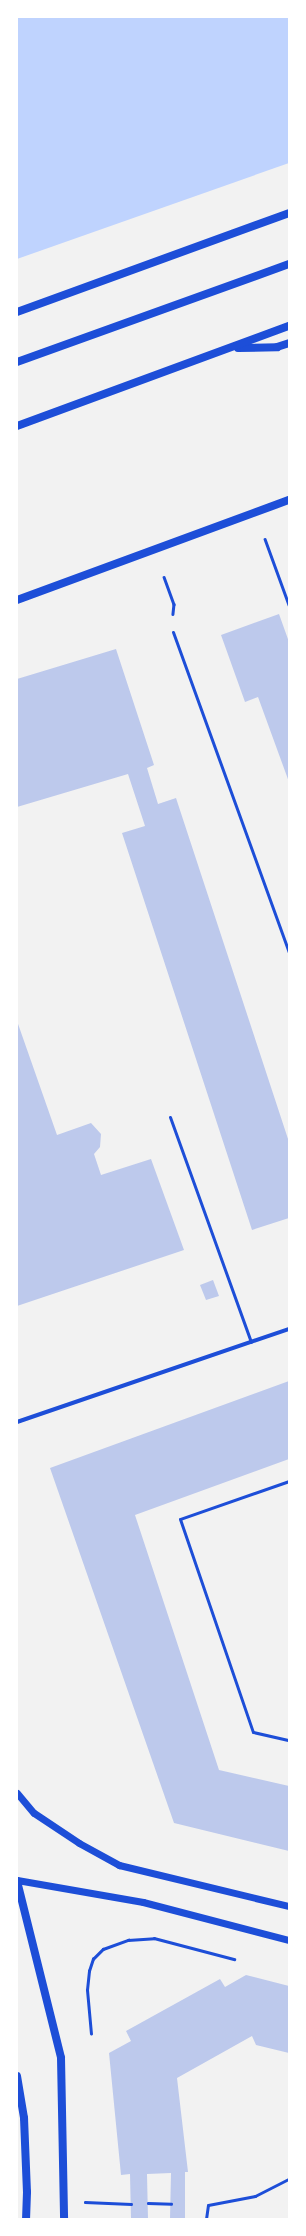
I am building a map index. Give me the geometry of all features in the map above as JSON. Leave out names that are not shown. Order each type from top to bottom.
[{"type":"main road","points":[[17,312],[289,213]]},
{"type":"main road","points":[[17,362],[289,264]]},
{"type":"main road","points":[[17,426],[289,326]]},
{"type":"main road","points":[[232,348],[277,348],[289,343]]},
{"type":"main road","points":[[17,600],[289,500]]},
{"type":"main road","points":[[17,1880],[62,2058],[65,2201],[64,2219]]},
{"type":"main road","points":[[17,2076],[24,2118],[27,2192],[26,2219]]},
{"type":"street","points":[[17,1422],[289,1329]]},
{"type":"street","points":[[17,1794],[34,1813],[79,1843],[119,1865],[289,1906]]},
{"type":"street","points":[[17,1880],[143,1902],[289,1940]]},
{"type":"lane","points":[[173,632],[289,953]]},
{"type":"lane","points":[[170,1117],[251,1342]]},
{"type":"lane","points":[[289,1482],[180,1520],[253,1732],[289,1740]]},
{"type":"lane","points":[[206,2219],[208,2205],[255,2196],[289,2179]]},
{"type":"path","points":[[265,540],[289,605]]},
{"type":"path","points":[[164,577],[174,604]]},
{"type":"path","points":[[91,2034],[87,1990],[89,1971],[93,1959],[103,1949],[128,1940],[154,1938],[234,1959]]},
{"type":"path","points":[[65,2201],[131,2204]]},
{"type":"path","points":[[148,2204],[171,2204]]},
{"type":"water","points":[[17,17],[289,17],[289,163],[17,259]]},
{"type":"building","points":[[279,614],[289,642],[289,782],[258,697],[245,702],[221,635]]},
{"type":"building","points":[[116,649],[154,765],[147,768],[158,804],[176,798],[289,1142],[289,1218],[252,1230],[122,833],[145,826],[128,774],[17,807],[17,679]]},
{"type":"building","points":[[17,1021],[57,1135],[91,1123],[101,1134],[100,1147],[94,1154],[101,1175],[151,1159],[184,1250],[17,1306]]},
{"type":"building","points":[[213,1280],[219,1296],[206,1300],[200,1285]]},
{"type":"building","points":[[289,1381],[289,1459],[135,1515],[219,1770],[289,1786],[289,1851],[174,1823],[50,1468]]},
{"type":"building","points":[[246,1975],[289,1986],[289,2053],[256,2045],[252,2036],[177,2078],[188,2172],[185,2172],[185,2219],[170,2219],[171,2173],[147,2174],[148,2219],[131,2219],[130,2174],[121,2175],[109,2053],[131,2041],[126,2031],[220,1979],[225,1987]]}]
